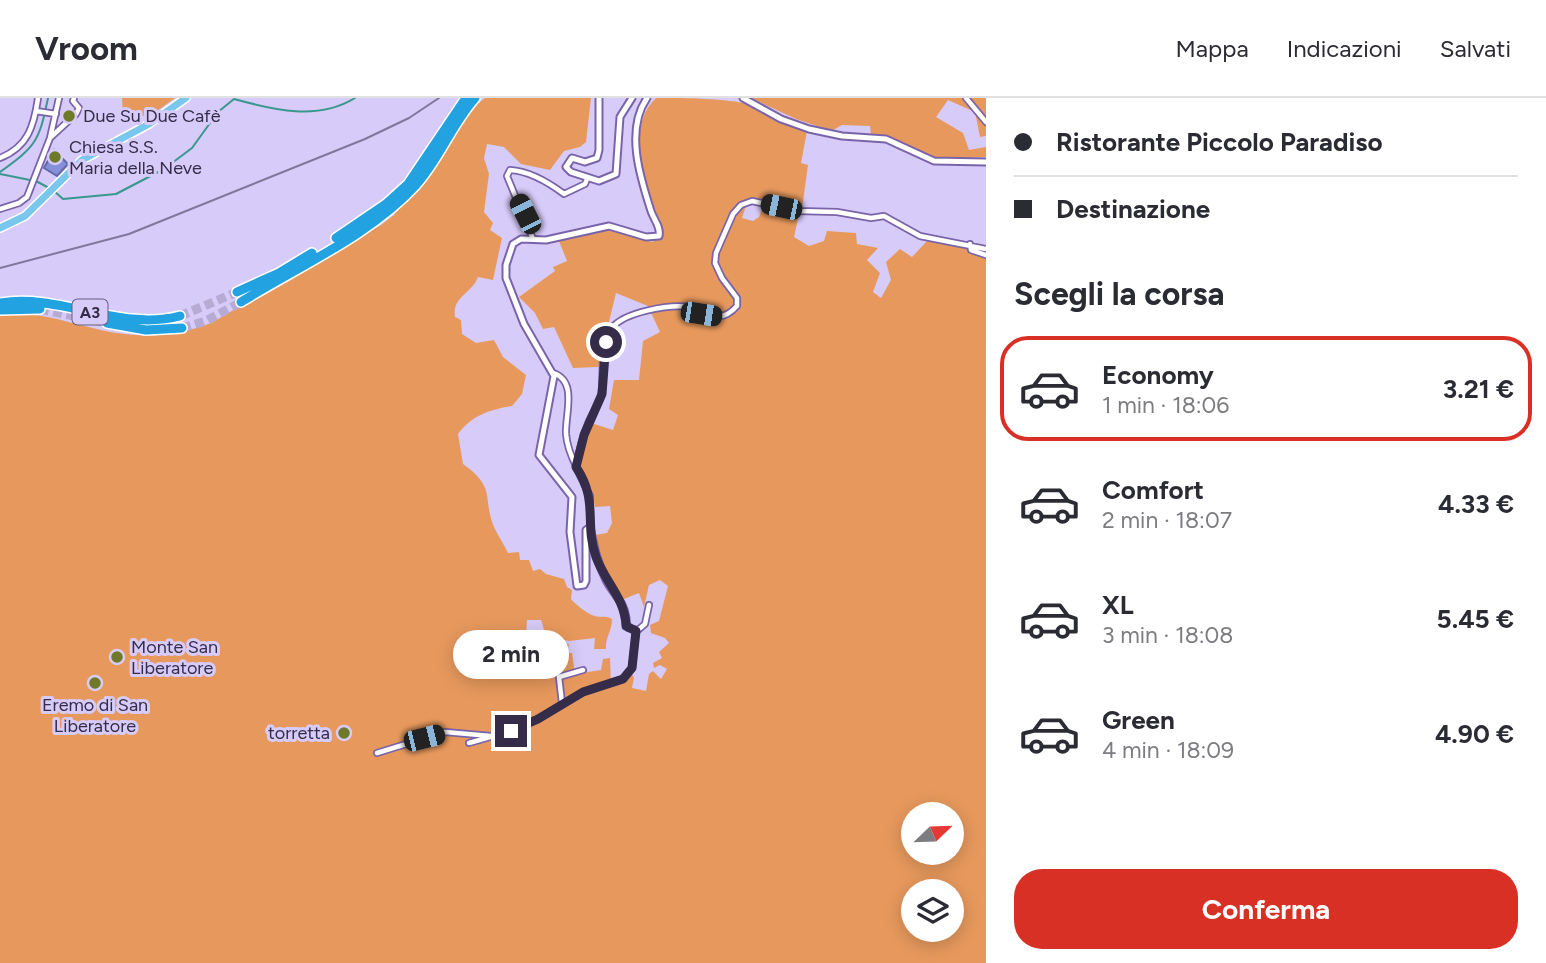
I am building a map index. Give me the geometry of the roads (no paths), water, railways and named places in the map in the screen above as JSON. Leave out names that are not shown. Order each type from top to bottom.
[{"type":"highway","points":[[356,229],[415,176],[466,98]]},
{"type":"highway","points":[[241,302],[356,229],[416,185],[475,98]]},
{"type":"highway","points":[[237,292],[281,275]]},
{"type":"highway","name":"A3","points":[[0,303],[46,303],[142,320],[180,316]]},
{"type":"highway","points":[[0,310],[40,309]]},
{"type":"highway","name":"A3","points":[[107,323],[146,330],[182,328]]},
{"type":"main road","points":[[0,228],[25,216],[88,156],[149,124],[186,98]]},
{"type":"street","points":[[0,158],[20,147],[29,134],[38,98]]},
{"type":"street","points":[[0,209],[24,200],[50,138],[59,98]]},
{"type":"street","points":[[50,138],[76,114],[79,108],[73,102],[74,98]]},
{"type":"street","points":[[599,98],[597,158],[585,162],[572,158],[567,164],[568,171],[587,180],[603,181],[616,174],[620,114],[632,98]]},
{"type":"street","points":[[590,527],[586,530],[586,581],[584,585],[577,586],[570,532],[572,498],[545,466],[540,455],[554,384],[553,373],[524,324],[506,278],[506,265],[514,242],[555,239],[609,226],[646,237],[659,236],[660,230],[651,212],[635,145],[636,121],[647,98]]},
{"type":"street","points":[[743,98],[781,119],[809,129],[842,136],[886,139],[934,161],[986,162]]},
{"type":"street","points":[[965,98],[986,122]]},
{"type":"street","points":[[36,111],[56,114]]},
{"type":"street","points":[[533,239],[507,176],[510,170],[522,170],[549,183],[564,194],[585,184],[587,180]]},
{"type":"street","points":[[576,467],[583,440],[602,394],[606,342],[611,329],[619,321],[647,311],[691,307],[701,314],[716,316],[731,313],[737,306],[737,298],[722,278],[715,262],[720,240],[733,214],[741,205],[752,201],[798,211],[837,212],[871,218],[884,216],[920,236],[986,249]]},
{"type":"street","points":[[970,244],[971,250],[986,255]]},
{"type":"street","points":[[553,373],[560,375],[567,387],[568,446],[590,496],[590,527],[595,554],[606,580],[621,600],[630,630],[636,631]]},
{"type":"street","points":[[469,743],[495,737],[538,719],[583,692],[623,679],[632,668],[636,631],[645,624],[649,605]]},
{"type":"street","points":[[562,703],[559,677],[583,670]]},
{"type":"street","points":[[377,753],[445,732],[495,737]]},
{"type":"waterway","points":[[0,172],[34,142],[42,124],[48,98]]},
{"type":"waterway","points":[[54,191],[63,199],[116,194],[164,169],[192,148],[218,112],[234,99],[280,110],[311,111],[341,105],[355,98]]},
{"type":"waterway","points":[[0,174],[30,180]]},
{"type":"waterway","points":[[36,181],[49,188]]},
{"type":"tunnel","points":[[180,316],[237,292]]},
{"type":"tunnel","points":[[182,328],[206,321],[241,302]]},
{"type":"tunnel","points":[[40,309],[107,323]]},
{"type":"railway","points":[[0,268],[129,234],[365,139],[409,118],[439,98]]},
{"type":"place","name":"Due Su Due Cafè","points":[[69,116]]},
{"type":"place","name":"Chiesa S.S. Maria della Neve","points":[[55,157]]},
{"type":"place","name":"Monte San Liberatore","points":[[117,657]]},
{"type":"place","name":"Eremo di San Liberatore","points":[[95,683]]},
{"type":"place","name":"torretta","points":[[344,733]]}]
